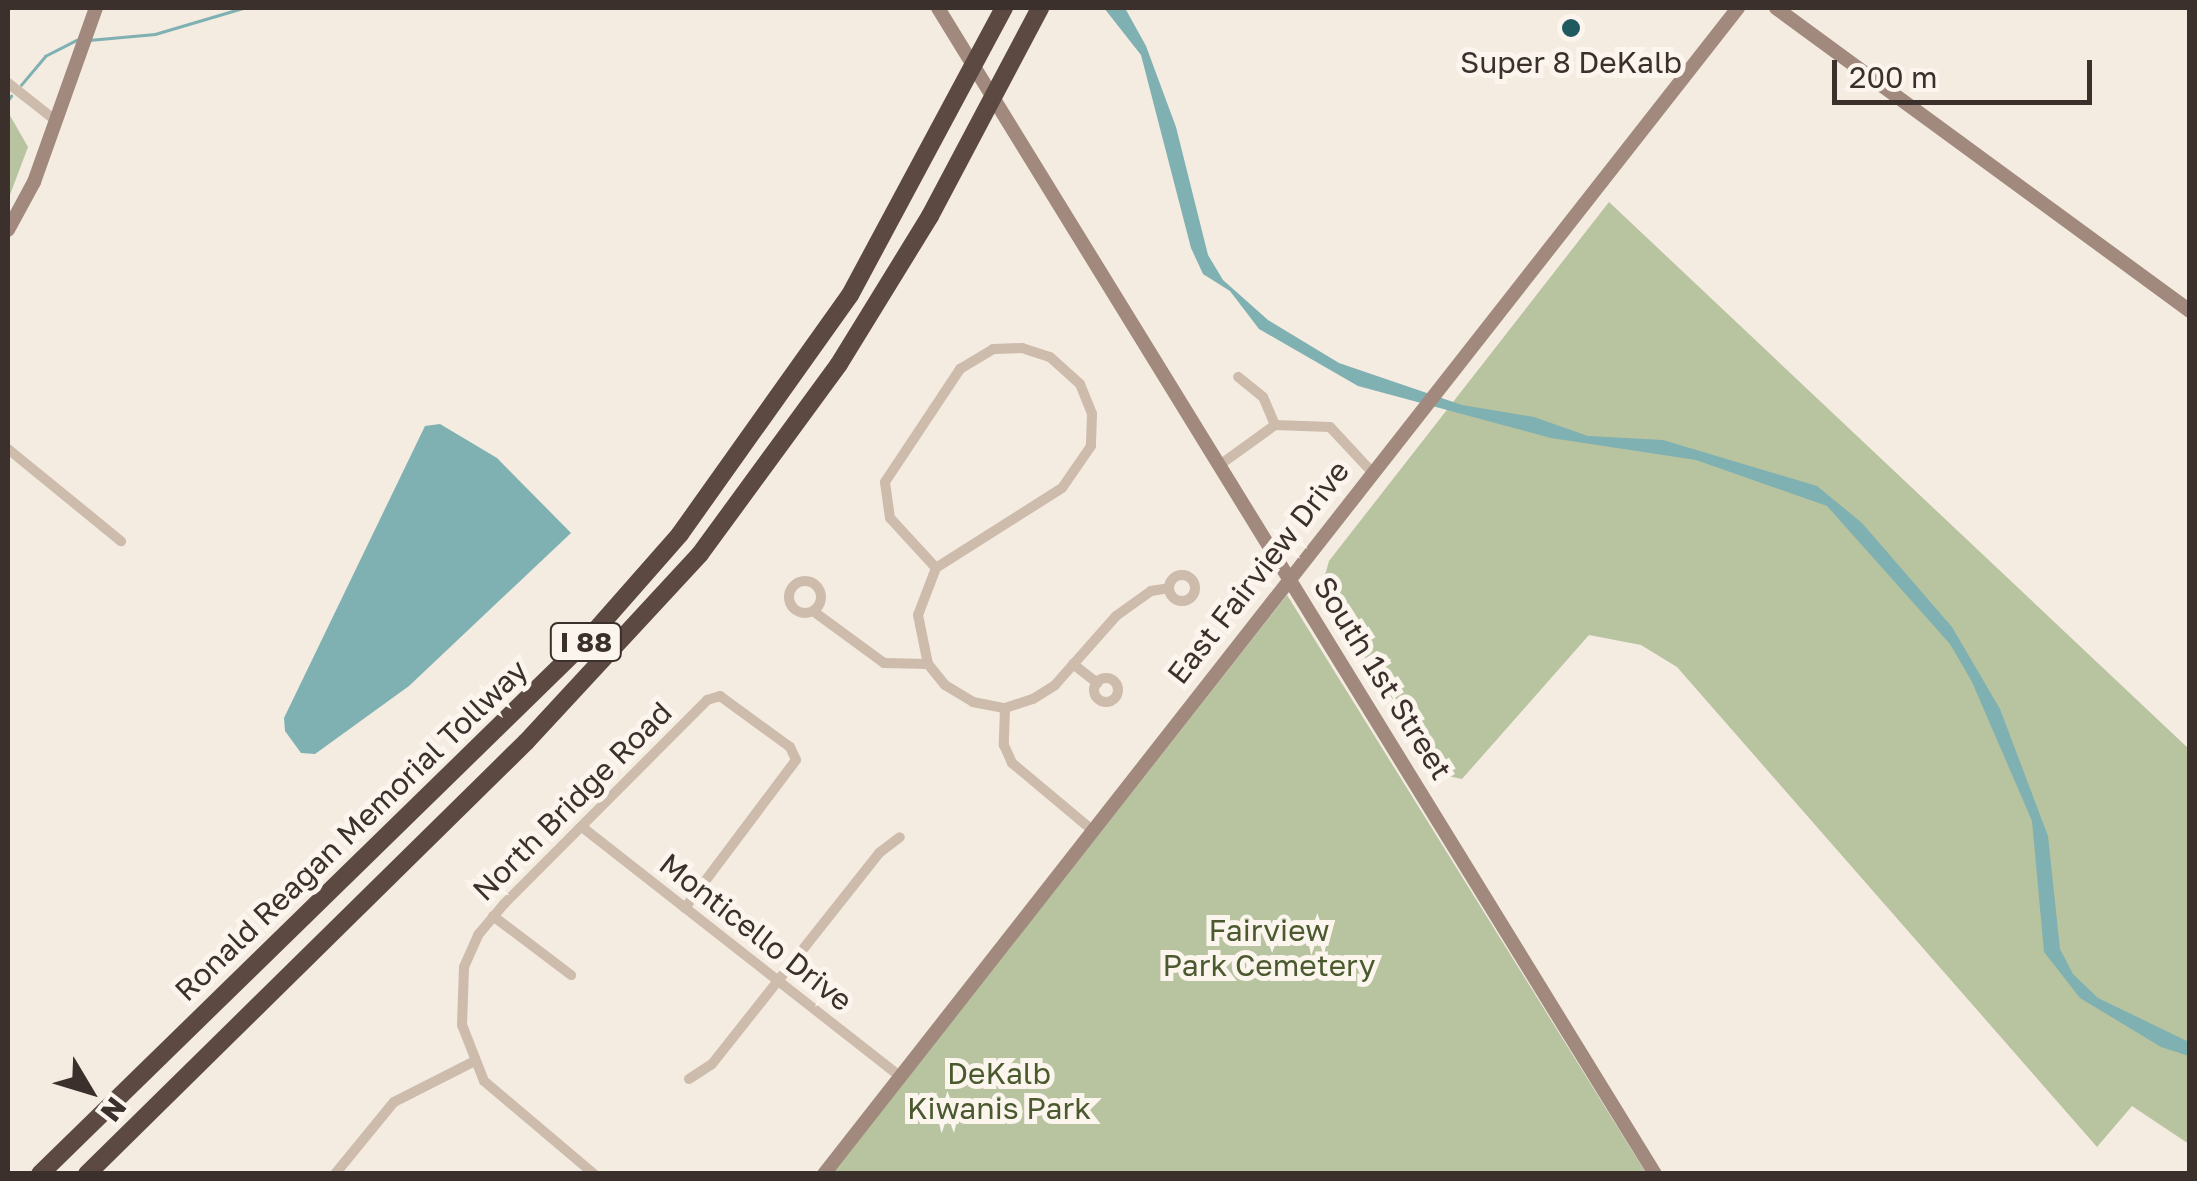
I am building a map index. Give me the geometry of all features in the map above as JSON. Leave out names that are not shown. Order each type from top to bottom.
[{"type":"highway","name":"Ronald Reagan Memorial Tollway","points":[[40,1174],[587,640],[680,534],[850,295],[1004,8]]},
{"type":"highway","name":"Ronald Reagan Memorial Tollway","points":[[86,1174],[526,742],[700,554],[777,456],[862,326],[930,216],[1040,8]]},
{"type":"street","points":[[8,230],[34,182],[96,8]]},
{"type":"street","name":"South 1st Street","points":[[938,8],[1655,1174]]},
{"type":"street","name":"East Fairview Drive","points":[[824,1174],[1738,8]]},
{"type":"street","points":[[1776,8],[2190,311]]},
{"type":"street","points":[[8,84],[55,120]]},
{"type":"street","points":[[936,568],[890,518],[883,491],[960,370],[994,349],[1034,350],[1067,370],[1087,400],[1093,436],[1078,474],[936,568],[918,615],[928,664],[961,697],[1005,708],[1044,693],[1127,607],[1169,588]]},
{"type":"street","points":[[1238,377],[1263,397],[1276,425]]},
{"type":"street","points":[[1221,464],[1276,425],[1330,427],[1372,472]]},
{"type":"street","points":[[8,448],[121,541]]},
{"type":"street","points":[[813,611],[884,663],[928,664]]},
{"type":"street","points":[[1073,664],[1097,683]]},
{"type":"street","name":"North Bridge Road","points":[[473,1062],[460,989],[474,943],[493,916],[714,696],[756,720],[796,760],[685,908]]},
{"type":"street","points":[[1005,708],[1004,745],[1012,763],[1091,829]]},
{"type":"street","name":"Monticello Drive","points":[[582,827],[900,1076]]},
{"type":"street","points":[[690,1078],[712,1064],[879,853],[900,837]]},
{"type":"street","points":[[493,916],[571,975]]},
{"type":"street","points":[[334,1174],[394,1102],[473,1062],[495,1094],[594,1174]]},
{"type":"green space","points":[[8,112],[28,147],[8,200]]},
{"type":"green space","points":[[1609,202],[2189,749],[2189,1144],[2132,1106],[2097,1147],[1677,667],[1641,645],[1589,635],[1462,779],[1434,773],[1322,586],[1329,561]]},
{"type":"green space","name":"Fairview Park Cemetery","points":[[1287,595],[1646,1173],[832,1174]]},
{"type":"water","points":[[1104,8],[1125,8],[1146,46],[1176,127],[1208,255],[1223,280],[1268,320],[1339,363],[1462,405],[1534,417],[1588,436],[1663,440],[1817,486],[1862,523],[1952,627],[2000,709],[2048,836],[2060,949],[2073,974],[2098,998],[2189,1042],[2189,1056],[2161,1047],[2080,998],[2044,952],[2032,821],[1972,682],[1950,644],[1827,506],[1696,460],[1551,438],[1358,386],[1259,329],[1230,291],[1203,274],[1191,248],[1141,55]]},
{"type":"water","points":[[440,424],[497,458],[571,533],[409,686],[315,754],[301,753],[285,731],[284,718],[425,426]]},
{"type":"waterway","points":[[89,40],[155,34],[243,8]]},
{"type":"waterway","points":[[21,85],[45,56],[76,40]]},
{"type":"waterway","points":[[8,100],[11,96]]},
{"type":"place","name":"Super 8 DeKalb","points":[[1571,28]]},
{"type":"park label","name":"DeKalb Kiwanis Park","points":[[999,1090]]}]
